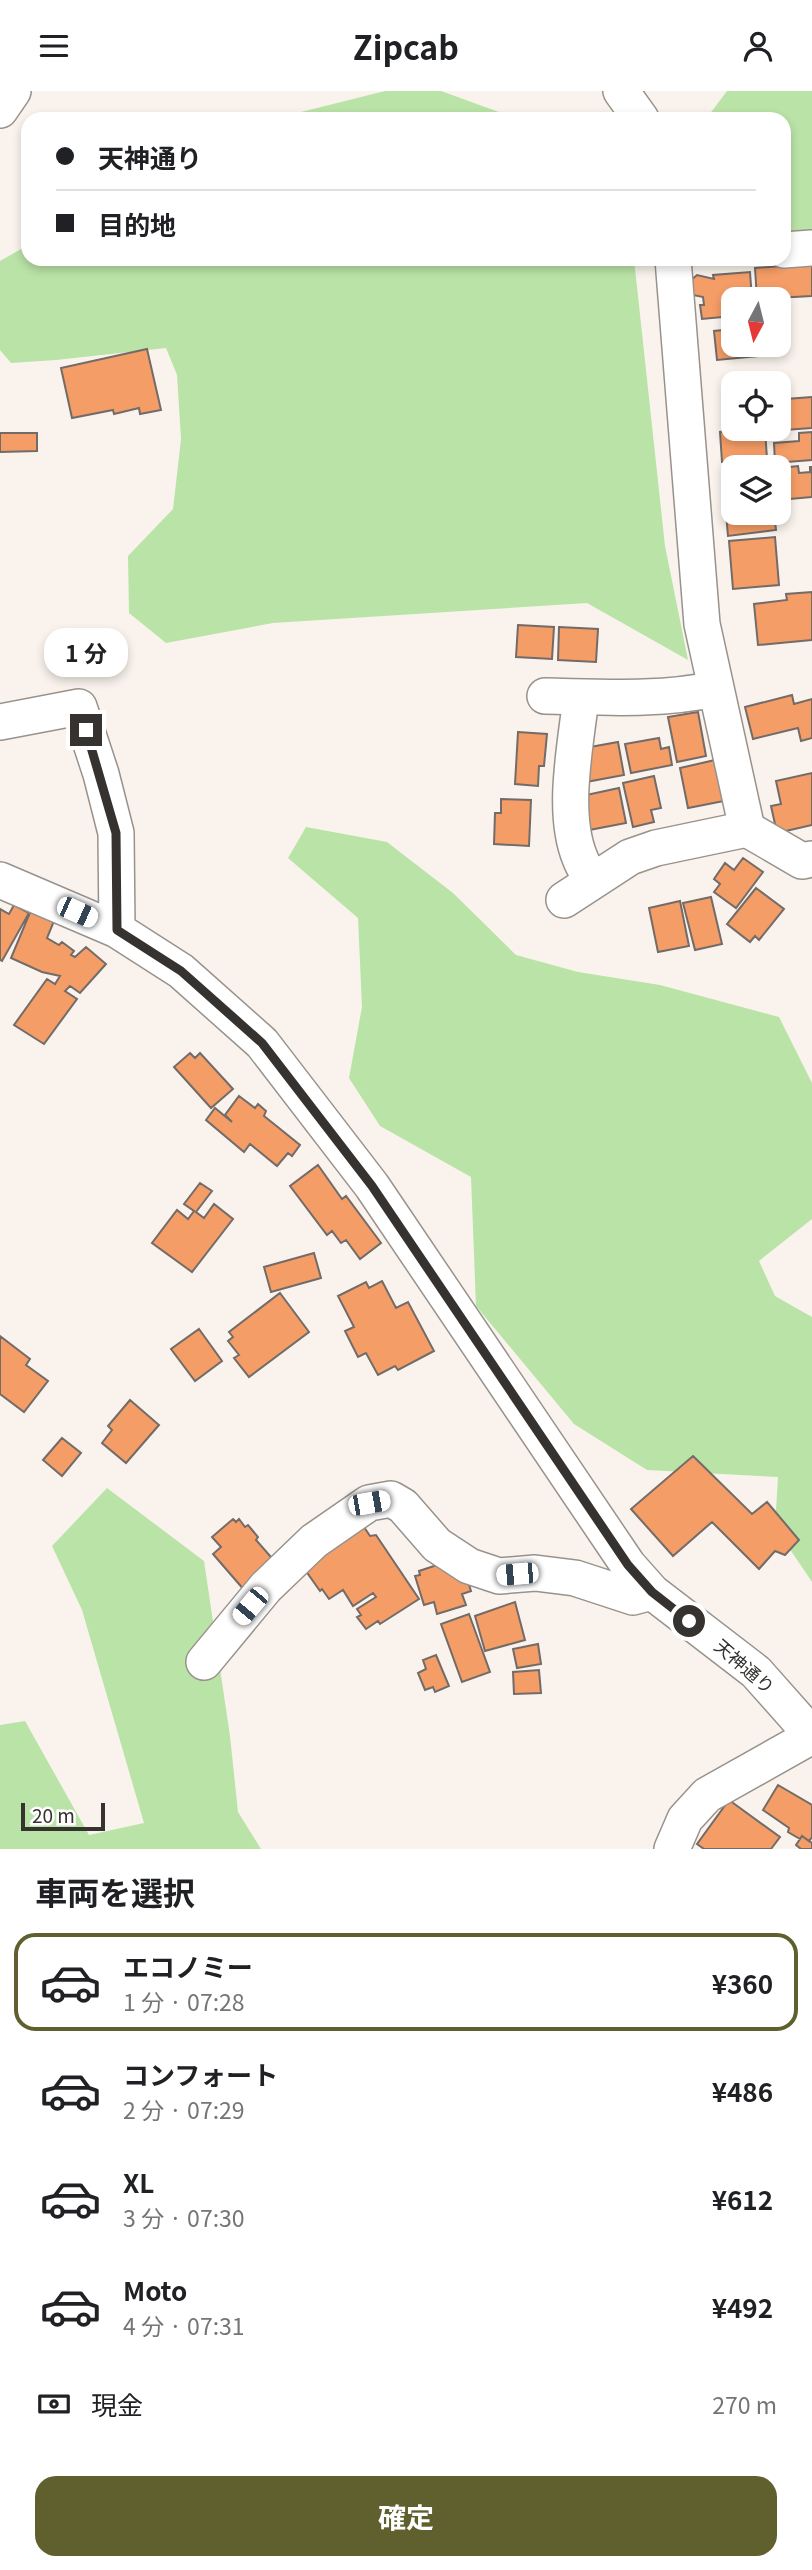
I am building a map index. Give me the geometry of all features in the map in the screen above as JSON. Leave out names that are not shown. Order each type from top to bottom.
[{"type":"street","points":[[0,110],[13,91]]},
{"type":"street","points":[[621,91],[636,112]]},
{"type":"street","points":[[791,250],[812,248]]},
{"type":"street","points":[[674,266],[702,624],[747,829]]},
{"type":"street","points":[[545,696],[653,698],[715,688]]},
{"type":"street","points":[[580,697],[571,797],[573,829],[579,856],[578,891],[631,857],[656,848],[747,829],[802,861],[812,859]]},
{"type":"street","points":[[0,722],[79,707],[101,774],[116,833],[117,930]]},
{"type":"street","name":"天神通り","points":[[0,880],[117,930],[181,971],[262,1043],[372,1186],[620,1554],[652,1592],[756,1672],[812,1736]]},
{"type":"street","points":[[204,1662],[266,1587],[314,1541],[369,1503],[391,1499],[403,1506],[437,1545],[469,1566],[499,1576],[536,1573],[575,1578],[633,1597],[652,1592]]},
{"type":"street","points":[[671,1849],[685,1819],[707,1795],[812,1736]]},
{"type":"green space","points":[[385,91],[441,91],[499,112],[301,112]]},
{"type":"green space","points":[[727,91],[812,91],[812,233],[791,235],[791,112],[711,112]]},
{"type":"green space","points":[[21,249],[21,266],[635,266],[665,546],[688,660],[587,603],[273,623],[166,643],[129,613],[128,556],[173,509],[181,439],[177,375],[166,348],[11,363],[0,350],[0,261]]},
{"type":"green space","points":[[306,827],[387,842],[453,893],[516,955],[578,972],[660,985],[779,1017],[812,1083],[812,1219],[759,1261],[775,1296],[812,1317],[812,1582],[775,1527],[778,1477],[647,1470],[574,1424],[476,1306],[471,1177],[380,1126],[349,1078],[362,1007],[358,918],[288,858]]},
{"type":"green space","points":[[107,1488],[204,1561],[230,1736],[238,1812],[261,1849],[0,1849],[0,1725],[25,1721],[89,1835],[144,1823],[82,1610],[52,1546]]},
{"type":"building","points":[[812,264],[812,296],[791,297],[791,287],[756,287],[755,268]]},
{"type":"building","points":[[750,272],[751,287],[721,287],[721,317],[702,319],[700,305],[704,305],[703,297],[693,295],[690,281],[697,275],[714,279],[713,275]]},
{"type":"building","points":[[721,330],[721,357],[748,357],[717,360],[714,331]]},
{"type":"building","points":[[147,349],[161,410],[140,414],[139,408],[114,414],[113,410],[72,418],[61,368]]},
{"type":"building","points":[[812,397],[812,428],[791,430],[791,399]]},
{"type":"building","points":[[720,432],[721,441],[766,441],[767,455],[722,455]]},
{"type":"building","points":[[812,432],[812,460],[791,462],[791,455],[775,455],[774,443],[799,441],[799,433]]},
{"type":"building","points":[[0,433],[37,433],[37,451],[0,452]]},
{"type":"building","points":[[798,466],[799,473],[810,472],[812,467],[812,497],[791,499],[791,467]]},
{"type":"building","points":[[727,525],[775,525],[776,530],[728,536]]},
{"type":"building","points":[[775,537],[779,585],[733,589],[729,541]]},
{"type":"building","points":[[812,592],[812,640],[758,645],[754,604],[787,600],[786,594]]},
{"type":"building","points":[[518,625],[554,627],[552,659],[516,657]]},
{"type":"building","points":[[559,627],[598,629],[596,662],[558,660]]},
{"type":"building","points":[[792,695],[794,704],[812,699],[812,738],[801,741],[798,728],[753,739],[745,707]]},
{"type":"building","points":[[698,712],[706,756],[677,762],[668,717]]},
{"type":"building","points":[[518,732],[547,734],[544,766],[539,766],[538,786],[515,784]]},
{"type":"building","points":[[659,738],[661,749],[669,747],[672,765],[631,773],[625,744]]},
{"type":"building","points":[[618,742],[624,775],[586,782],[579,749]]},
{"type":"building","points":[[715,760],[724,801],[688,808],[680,768]]},
{"type":"building","points":[[812,773],[812,825],[777,833],[771,806],[781,804],[776,781]]},
{"type":"building","points":[[654,776],[661,808],[651,810],[654,822],[633,827],[623,783]]},
{"type":"building","points":[[619,788],[626,823],[584,831],[577,797]]},
{"type":"building","points":[[501,799],[531,800],[529,846],[494,844],[495,813],[501,813]]},
{"type":"building","points":[[743,858],[763,872],[736,908],[714,892],[720,884],[714,879],[725,863],[734,870]]},
{"type":"building","points":[[756,888],[784,909],[759,940],[755,936],[750,942],[727,924]]},
{"type":"building","points":[[711,897],[722,944],[695,950],[683,903]]},
{"type":"building","points":[[680,901],[689,946],[658,952],[649,908]]},
{"type":"building","points":[[14,905],[29,913],[2,961],[0,909],[9,914]]},
{"type":"building","points":[[31,910],[54,921],[47,938],[59,945],[62,942],[74,951],[71,955],[75,957],[86,947],[106,964],[80,993],[70,986],[65,991],[77,999],[44,1044],[14,1025],[47,979],[55,984],[60,976],[42,972],[11,958]]},
{"type":"building","points":[[190,1053],[195,1058],[200,1053],[233,1089],[211,1108],[174,1067]]},
{"type":"building","points":[[239,1096],[255,1108],[258,1104],[266,1111],[264,1116],[300,1145],[292,1156],[288,1153],[277,1166],[250,1144],[244,1152],[206,1120],[215,1108],[232,1122],[225,1115]]},
{"type":"building","points":[[318,1165],[342,1199],[346,1196],[381,1243],[360,1259],[346,1240],[341,1243],[332,1231],[327,1235],[290,1186]]},
{"type":"building","points":[[200,1183],[212,1191],[196,1212],[204,1218],[214,1204],[233,1219],[192,1272],[152,1243],[177,1210],[188,1219],[194,1211],[184,1204]]},
{"type":"building","points":[[314,1253],[321,1278],[271,1292],[264,1267]]},
{"type":"building","points":[[382,1281],[396,1308],[408,1302],[434,1351],[398,1370],[395,1366],[378,1375],[366,1353],[358,1357],[345,1331],[354,1327],[338,1296],[366,1282],[369,1288]]},
{"type":"building","points":[[280,1293],[309,1332],[249,1377],[234,1358],[239,1355],[228,1341],[233,1337],[229,1332]]},
{"type":"building","points":[[199,1329],[222,1361],[195,1381],[171,1349]]},
{"type":"building","points":[[0,1336],[30,1359],[26,1365],[48,1381],[24,1412],[0,1394]]},
{"type":"building","points":[[130,1400],[159,1425],[126,1463],[102,1443],[112,1430],[108,1426]]},
{"type":"building","points":[[62,1438],[81,1453],[62,1476],[43,1460]]},
{"type":"building","points":[[693,1456],[752,1514],[767,1502],[799,1540],[785,1555],[775,1551],[759,1569],[712,1522],[673,1556],[631,1509]]},
{"type":"building","points":[[233,1519],[236,1522],[239,1519],[245,1527],[248,1525],[258,1537],[256,1540],[277,1564],[245,1591],[213,1554],[221,1547],[212,1537]]},
{"type":"building","points":[[364,1527],[370,1536],[376,1535],[419,1599],[380,1624],[378,1621],[366,1629],[357,1617],[361,1615],[357,1609],[376,1597],[373,1593],[353,1606],[343,1590],[329,1599],[301,1564]]},
{"type":"building","points":[[449,1561],[466,1575],[471,1591],[462,1594],[466,1605],[437,1614],[434,1602],[424,1605],[415,1576],[420,1575],[419,1571]]},
{"type":"building","points":[[515,1602],[525,1640],[485,1651],[475,1616]]},
{"type":"building","points":[[469,1614],[490,1672],[462,1682],[441,1624]]},
{"type":"building","points":[[538,1644],[541,1664],[517,1668],[513,1649]]},
{"type":"building","points":[[436,1655],[449,1686],[435,1692],[433,1687],[425,1690],[418,1673],[426,1669],[423,1660]]},
{"type":"building","points":[[539,1670],[541,1693],[514,1694],[513,1672]]},
{"type":"building","points":[[778,1785],[812,1805],[812,1837],[809,1841],[788,1832],[789,1828],[763,1810]]},
{"type":"building","points":[[729,1800],[780,1837],[771,1849],[704,1849],[697,1844]]},
{"type":"building","points":[[802,1836],[812,1843],[812,1849],[801,1849],[796,1845]]},
{"type":"route","points":[[86,730],[116,833],[117,930],[181,971],[262,1043],[372,1186],[628,1565],[652,1592],[689,1621]]}]
